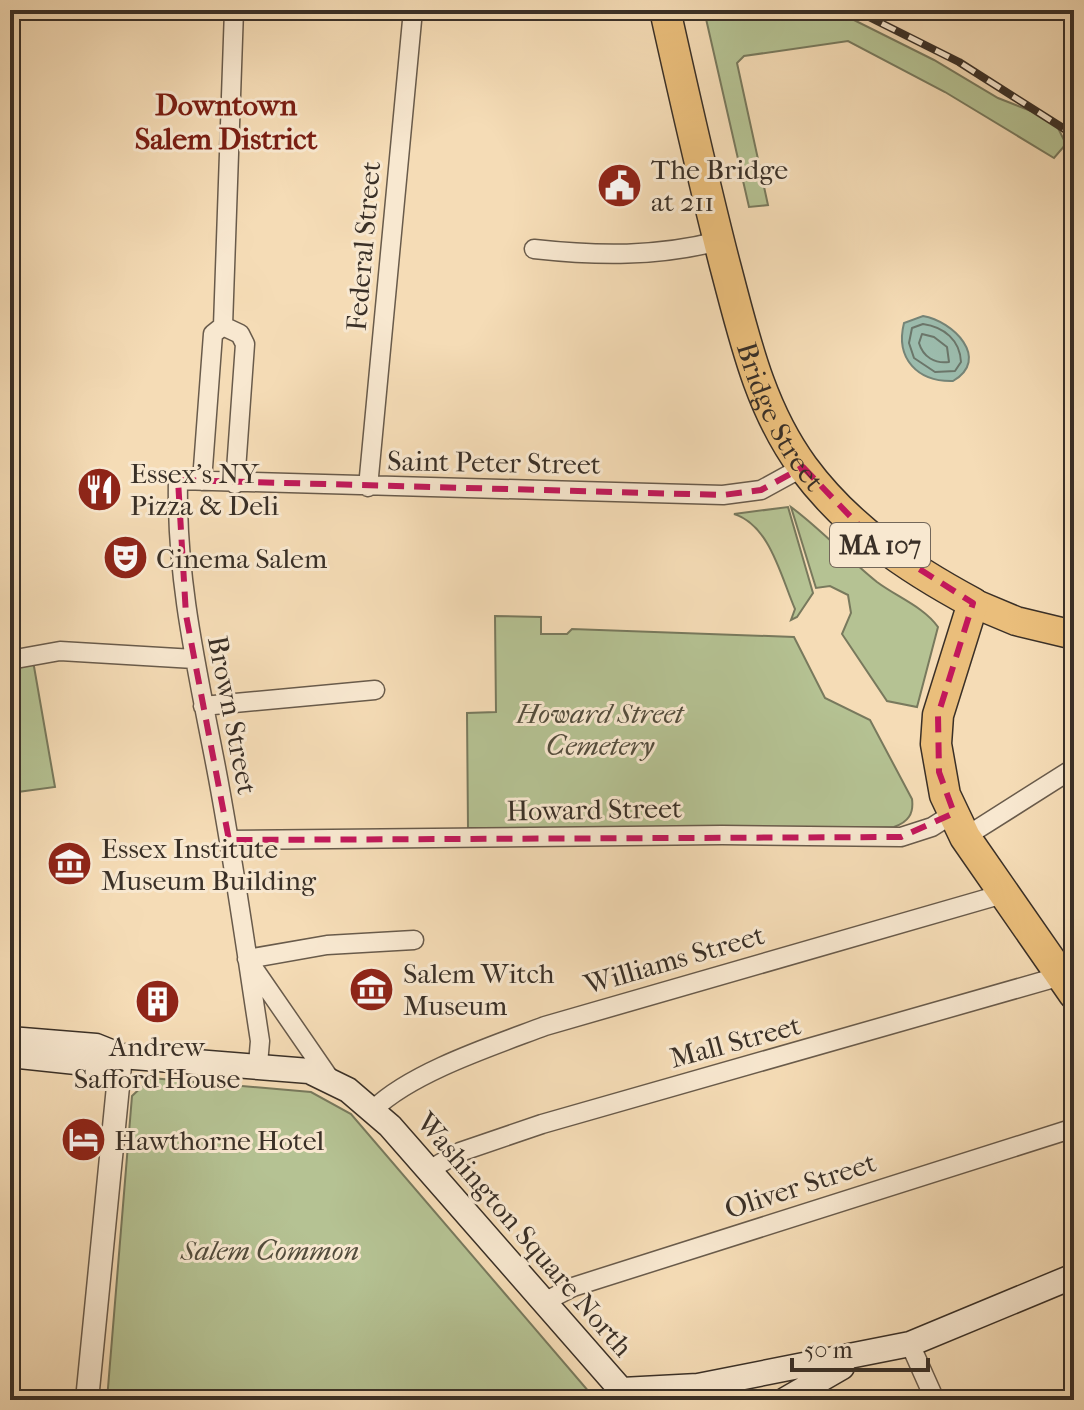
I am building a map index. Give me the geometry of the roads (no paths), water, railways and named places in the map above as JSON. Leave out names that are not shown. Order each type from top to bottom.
[{"type":"highway","name":"Bridge Street","points":[[665,10],[752,368],[772,414],[803,467],[846,516],[903,562],[973,603]]},
{"type":"highway","points":[[973,603],[938,715],[939,772],[959,825],[1067,985]]},
{"type":"main road","name":"MA 107","points":[[973,603],[1016,621],[1074,635]]},
{"type":"main road","points":[[10,1039],[96,1046],[121,1056]]},
{"type":"main road","points":[[10,1055],[95,1064],[121,1056]]},
{"type":"main road","name":"Washington Square North","points":[[121,1056],[258,1064],[309,1071],[330,1079],[374,1109],[626,1395]]},
{"type":"main road","points":[[626,1395],[769,1374],[910,1344],[1074,1276]]},
{"type":"main road","points":[[787,1400],[864,1354]]},
{"type":"street","points":[[202,481],[213,334],[223,326],[234,10]]},
{"type":"street","name":"Federal Street","points":[[368,487],[413,10]]},
{"type":"street","points":[[534,249],[579,254],[653,253],[719,241]]},
{"type":"street","points":[[223,326],[240,334],[245,344],[235,484]]},
{"type":"street","name":"Saint Peter Street","points":[[178,480],[235,484],[723,495],[761,490],[803,467]]},
{"type":"street","name":"Brown Street","points":[[178,480],[176,540],[194,659],[229,840],[260,1041],[258,1064]]},
{"type":"street","points":[[10,660],[60,651],[194,659]]},
{"type":"street","points":[[203,706],[375,690]]},
{"type":"street","name":"Howard Street","points":[[229,840],[722,835],[901,837],[932,827],[959,825],[1074,768]]},
{"type":"street","name":"Williams Street","points":[[374,1109],[389,1095],[480,1050],[545,1026],[1003,894]]},
{"type":"street","points":[[247,959],[327,945],[414,940]]},
{"type":"street","name":"Brown Street","points":[[247,959],[330,1079]]},
{"type":"street","name":"Mall Street","points":[[429,1170],[460,1152],[542,1124],[1067,985]]},
{"type":"street","points":[[87,1400],[121,1056]]},
{"type":"street","name":"Oliver Street","points":[[546,1301],[573,1287],[1074,1128]]},
{"type":"street","points":[[910,1344],[935,1400]]},
{"type":"street","points":[[769,1374],[787,1400]]},
{"type":"water","points":[[923,316],[946,325],[964,342],[969,362],[964,372],[953,381],[920,373],[906,357],[902,336],[904,323]]},
{"type":"railway","points":[[855,10],[959,62],[1074,135]]},
{"type":"place","name":"The Bridge at 211","points":[[620,185]]},
{"type":"place","name":"Essex's NY Pizza & Deli","points":[[99,489]]},
{"type":"place","name":"Cinema Salem","points":[[125,558]]},
{"type":"place","name":"Essex Institute Museum Building","points":[[70,864]]},
{"type":"place","name":"Salem Witch Museum","points":[[372,989]]},
{"type":"place","name":"Andrew Safford House","points":[[157,1001]]},
{"type":"place","name":"Hawthorne Hotel","points":[[83,1140]]},
{"type":"district","name":"Downtown Salem District","points":[[226,122]]},
{"type":"park label","name":"Howard Street Cemetery","points":[[600,729]]},
{"type":"park label","name":"Salem Common","points":[[270,1250]]}]
